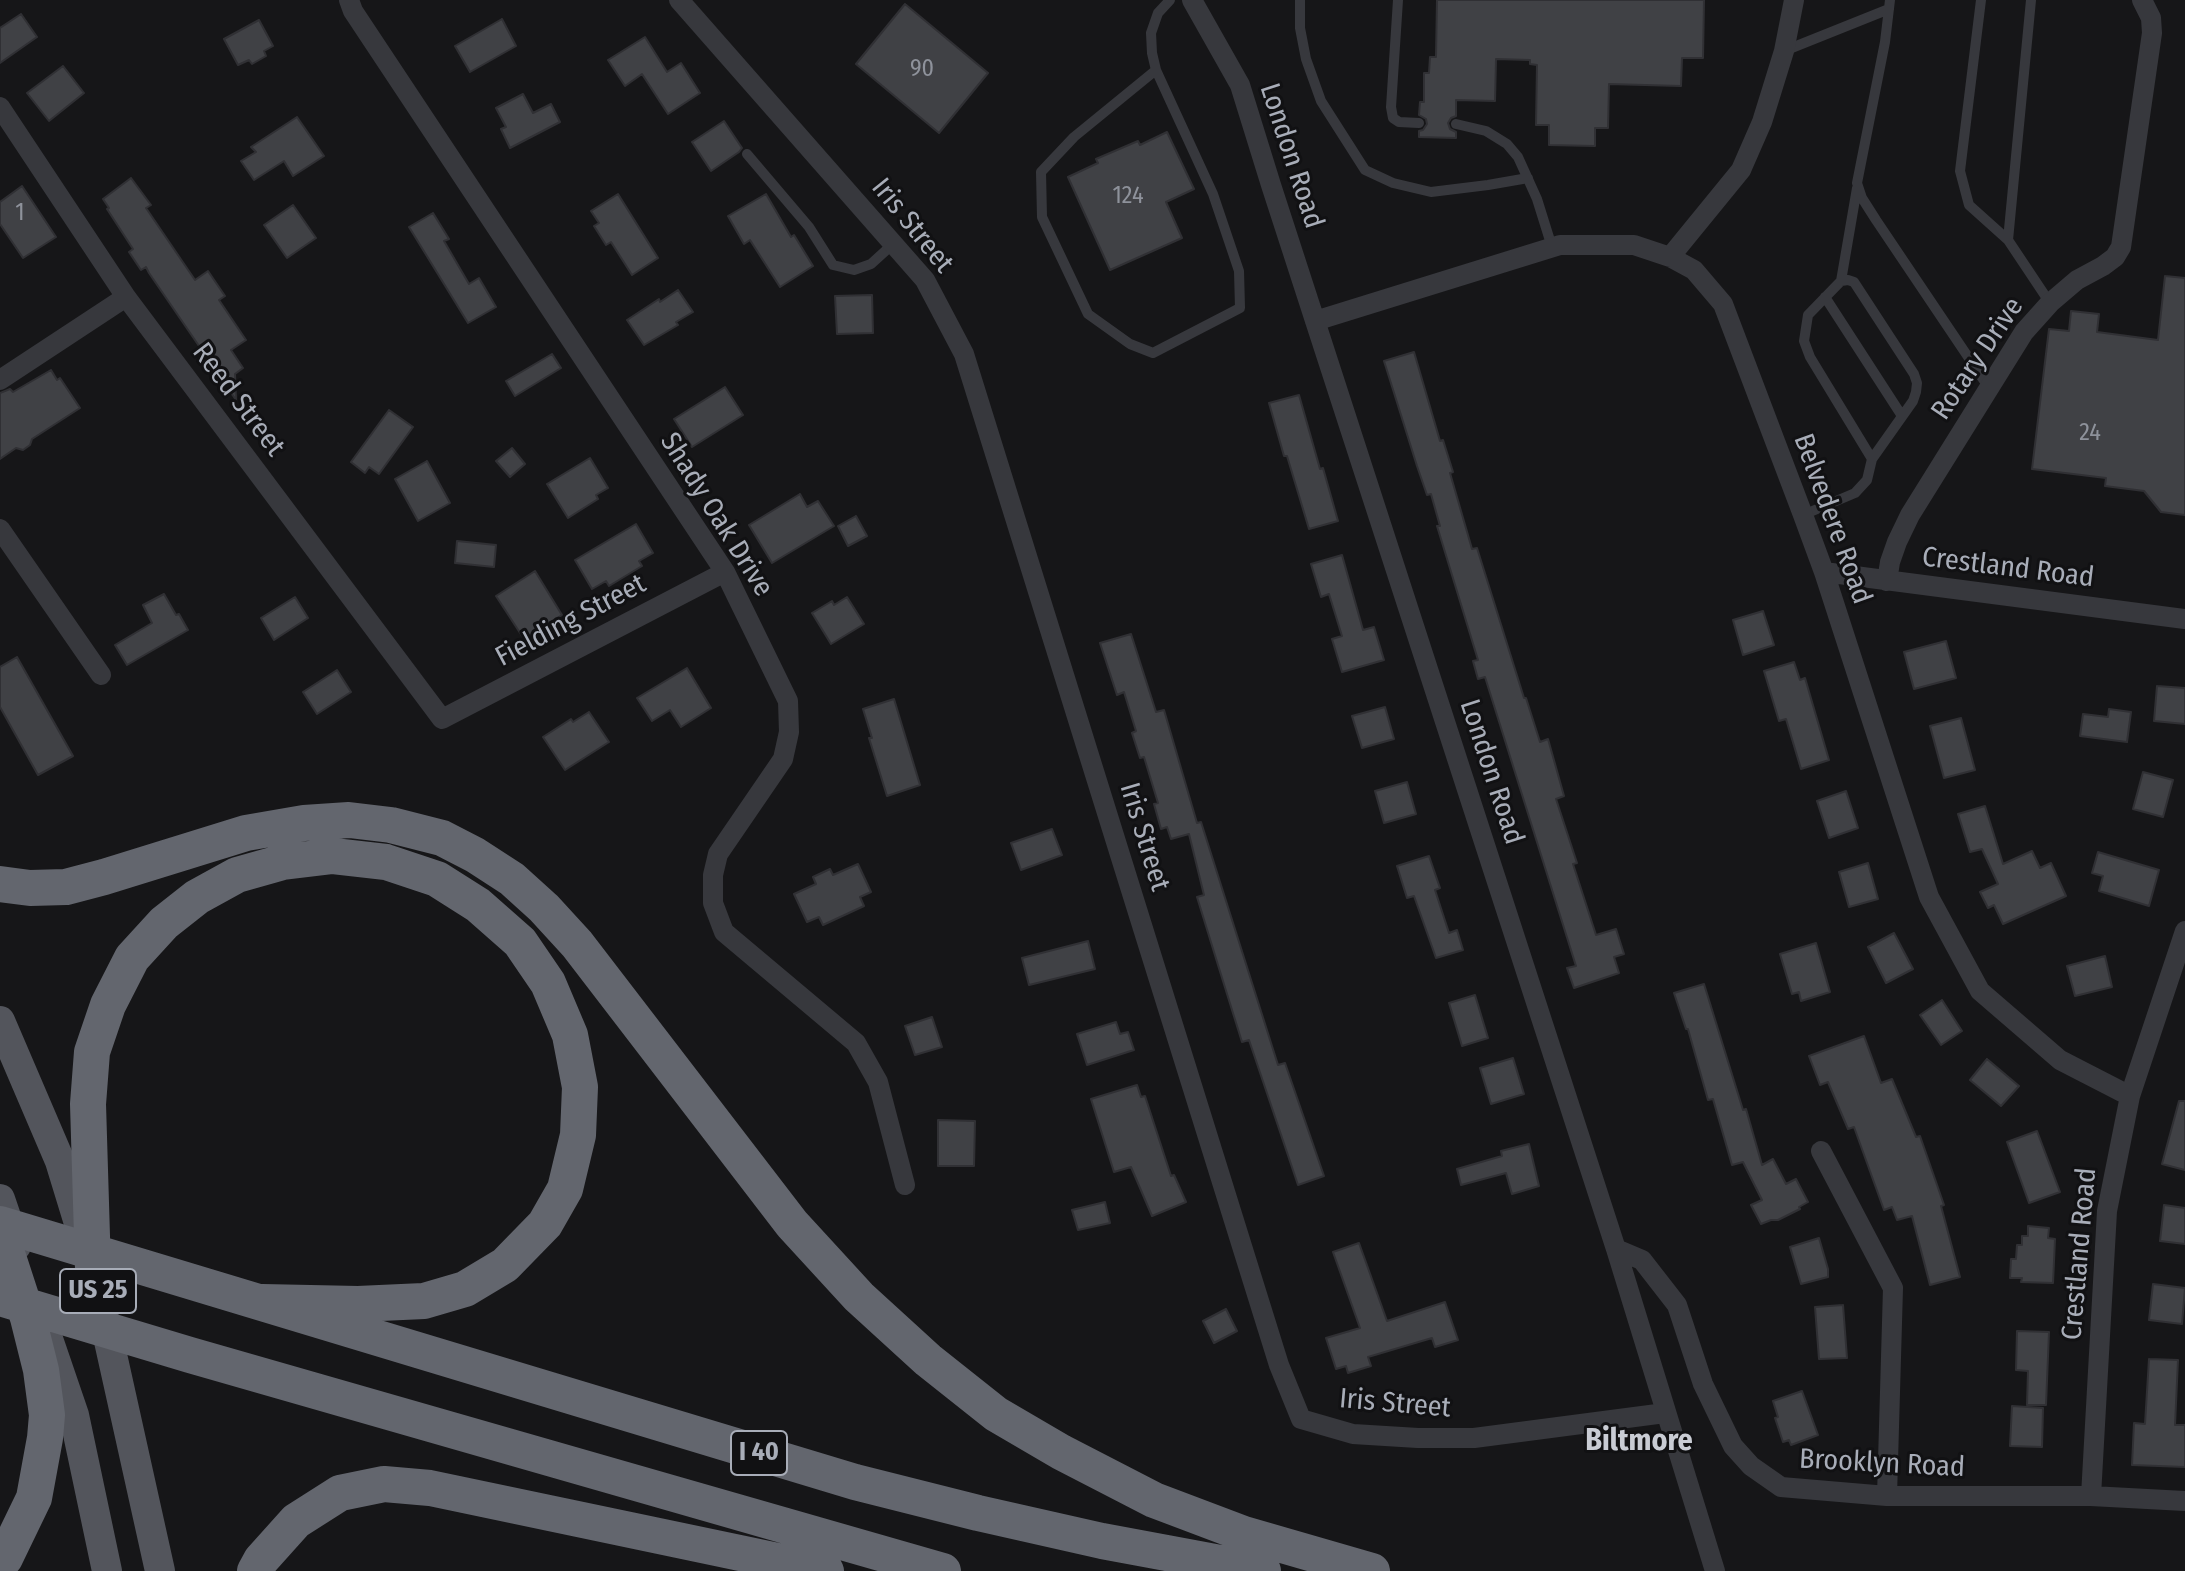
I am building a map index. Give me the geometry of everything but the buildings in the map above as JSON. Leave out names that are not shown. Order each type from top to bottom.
[{"type":"highway","points":[[0,884],[30,888],[66,887],[246,833],[304,823],[349,820],[391,825],[442,838],[464,849],[512,879],[577,944],[792,1224],[859,1297],[928,1360],[996,1414],[1154,1500],[1244,1534],[1372,1571]]},
{"type":"highway","points":[[93,1269],[88,1104],[92,1052],[108,1005],[132,958],[164,923],[197,897],[237,875],[283,862],[333,856],[386,862],[437,879],[478,905],[520,942],[548,983],[570,1035],[580,1087],[578,1135],[565,1189],[545,1224],[505,1265],[465,1289],[424,1301],[358,1304],[262,1302]]},
{"type":"highway","name":"I 40","points":[[0,1224],[855,1482],[1086,1537],[1263,1571]]},
{"type":"highway","points":[[0,1232],[28,1318],[41,1370],[47,1415],[34,1498],[0,1564]]},
{"type":"highway","name":"I 40","points":[[0,1298],[943,1571]]},
{"type":"highway","points":[[255,1571],[296,1521],[340,1493],[384,1484],[430,1488],[826,1571]]},
{"type":"main road","name":"US 25","points":[[0,1021],[60,1161],[93,1269],[160,1571]]},
{"type":"main road","name":"US 25","points":[[0,1199],[74,1415],[107,1571]]},
{"type":"street","name":"Shady Oak Drive","points":[[349,0],[353,11],[725,572],[788,701],[789,732],[783,759],[718,854],[713,875],[713,903],[724,932],[856,1043],[878,1082],[905,1185]]},
{"type":"street","name":"Iris Street","points":[[679,0],[925,280],[964,354],[1279,1365],[1301,1419],[1353,1434],[1474,1438],[1665,1413]]},
{"type":"street","name":"London Road","points":[[1192,0],[1240,85],[1616,1249],[1715,1571]]},
{"type":"street","points":[[1670,257],[1741,170],[1762,122],[1784,51],[1794,0]]},
{"type":"street","name":"Rotary Drive","points":[[1887,581],[1890,562],[1910,515],[2024,332],[2050,303],[2077,280],[2115,257],[2121,247],[2152,33],[2151,18],[2142,0]]},
{"type":"street","name":"Reed Street","points":[[0,107],[126,297],[442,719]]},
{"type":"street","name":"Belvedere Road","points":[[1315,321],[1560,245],[1634,245],[1670,257],[1694,270],[1723,304],[1803,515],[1929,897],[1980,991],[2060,1060],[2130,1096]]},
{"type":"street","points":[[0,380],[126,297]]},
{"type":"street","points":[[0,529],[101,675]]},
{"type":"street","name":"Fielding Street","points":[[442,719],[725,572]]},
{"type":"street","name":"Crestland Road","points":[[1824,572],[2185,619]]},
{"type":"street","name":"Crestland Road","points":[[2091,1496],[2107,1211],[2130,1096],[2185,931]]},
{"type":"street","points":[[1821,1151],[1893,1288],[1887,1496]]},
{"type":"street","name":"Brooklyn Road","points":[[1616,1249],[1642,1260],[1677,1305],[1703,1384],[1733,1446],[1751,1466],[1781,1487],[1887,1496],[2091,1496],[2185,1501]]},
{"type":"lane","points":[[1156,70],[1074,137],[1041,172],[1042,217],[1088,314],[1130,344],[1153,353],[1240,308],[1239,271],[1213,194],[1156,70],[1152,53],[1151,33],[1158,13],[1170,0]]},
{"type":"lane","points":[[1300,0],[1300,28],[1306,59],[1321,101],[1365,170],[1393,183],[1431,192],[1528,178]]},
{"type":"lane","points":[[1398,0],[1391,107],[1393,118],[1399,122],[1419,123]]},
{"type":"lane","points":[[1981,0],[1960,171],[1969,205],[2008,240],[2050,303]]},
{"type":"lane","points":[[2008,240],[2031,0]]},
{"type":"lane","points":[[1784,51],[1889,4]]},
{"type":"lane","points":[[1872,459],[1810,357],[1804,341],[1808,315],[1841,281],[1885,42],[1889,4]]},
{"type":"lane","points":[[1456,124],[1486,131],[1507,144],[1518,157],[1537,199],[1552,247]]},
{"type":"lane","points":[[747,154],[809,227],[833,265],[854,270],[871,264],[893,244]]},
{"type":"lane","points":[[1857,183],[1862,198],[1876,220],[1989,388]]},
{"type":"lane","points":[[1803,515],[1855,493],[1867,480],[1872,459],[1916,392],[1914,374],[1854,282],[1841,281]]},
{"type":"lane","points":[[1825,297],[1902,416]]},
{"type":"district","name":"Biltmore","points":[[1639,1442]]}]
